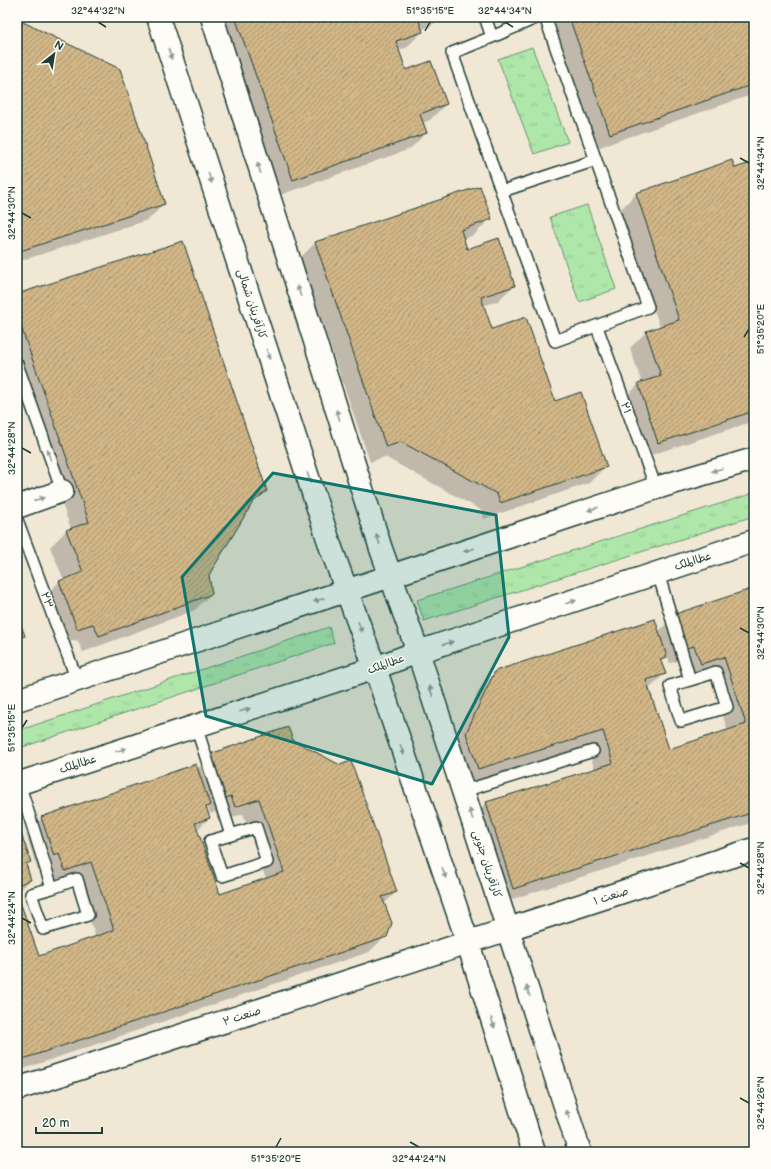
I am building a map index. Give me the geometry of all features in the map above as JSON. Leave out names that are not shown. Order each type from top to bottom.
[{"type":"street","name":"کارآفرینان شمالی","points":[[158,17],[326,532],[347,590]]},
{"type":"street","points":[[212,17],[390,576]]},
{"type":"street","points":[[17,700],[656,488],[754,459]]},
{"type":"street","points":[[17,507],[62,491]]},
{"type":"street","name":"عطاالملک","points":[[18,783],[374,668],[418,652],[754,541]]},
{"type":"street","name":"کارآفرینان جنوبی","points":[[390,576],[418,652],[464,791],[580,1152]]},
{"type":"street","points":[[347,590],[468,943],[534,1152]]},
{"type":"street","name":"صنعت ۱","points":[[468,943],[754,849]]},
{"type":"street","name":"صنعت ۲","points":[[17,1089],[468,943]]},
{"type":"lane","points":[[485,17],[492,37]]},
{"type":"lane","points":[[538,17],[452,53],[555,341],[597,327],[648,307],[545,17]]},
{"type":"lane","points":[[502,191],[596,160]]},
{"type":"lane","name":"۲۱","points":[[597,327],[656,488]]},
{"type":"lane","points":[[17,364],[62,491]]},
{"type":"lane","name":"۲۳","points":[[17,520],[77,680]]},
{"type":"lane","points":[[658,573],[690,680]]},
{"type":"lane","points":[[716,672],[727,707],[682,721],[670,686],[690,680],[716,672]]},
{"type":"lane","points":[[196,726],[231,835]]},
{"type":"lane","points":[[464,791],[593,751]]},
{"type":"lane","points":[[18,783],[52,888]]},
{"type":"lane","points":[[256,826],[267,862],[222,876],[210,841],[231,835],[256,826]]},
{"type":"lane","points":[[77,879],[88,915],[43,929],[31,894],[52,888],[77,879]]},
{"type":"highlighted area","points":[[273,473],[496,515],[509,637],[432,784],[206,716],[182,577]]},
{"type":"shaded area","points":[[17,17],[754,17],[754,1152],[17,1152]]},
{"type":"green space","points":[[532,47],[568,142],[534,154],[498,59]]},
{"type":"green space","points":[[587,205],[616,289],[579,302],[550,217]]},
{"type":"green space","points":[[754,493],[754,516],[424,621],[417,600]]},
{"type":"green space","points":[[329,627],[334,643],[17,749],[17,731]]},
{"type":"building","points":[[235,17],[430,17],[419,21],[423,32],[396,41],[406,70],[431,61],[447,104],[420,114],[427,133],[293,180]]},
{"type":"building","points":[[569,17],[754,17],[754,84],[610,134]]},
{"type":"building","points":[[21,21],[120,69],[165,204],[17,252],[17,23]]},
{"type":"building","points":[[732,160],[735,168],[754,162],[754,411],[658,443],[638,383],[661,376],[646,331],[679,320],[636,193]]},
{"type":"building","points":[[480,186],[492,219],[461,230],[467,249],[499,238],[515,286],[481,297],[492,329],[526,317],[555,401],[581,392],[607,467],[500,503],[497,494],[401,442],[386,447],[315,242]]},
{"type":"building","points":[[183,241],[267,491],[253,502],[209,575],[212,594],[99,636],[93,624],[77,629],[59,581],[83,572],[66,530],[89,522],[17,315],[17,294]]},
{"type":"building","points":[[754,588],[754,812],[513,889],[486,802],[613,763],[603,731],[478,769],[466,733],[495,671],[655,619],[667,657],[660,659],[666,674],[646,680],[669,749],[746,724],[724,657],[701,664],[694,646],[686,648],[675,614]]},
{"type":"building","points":[[17,614],[25,636],[17,639]]},
{"type":"building","points":[[288,727],[293,740],[340,765],[351,761],[397,892],[382,897],[392,923],[387,937],[17,1061],[17,893],[39,956],[114,930],[91,862],[65,871],[59,854],[54,856],[41,817],[196,764],[210,805],[206,807],[210,818],[195,823],[220,894],[284,872],[259,799],[235,807],[231,796],[226,798],[210,754]]},
{"type":"building","points":[[18,825],[31,862],[26,864],[31,880],[17,885],[17,826]]}]
